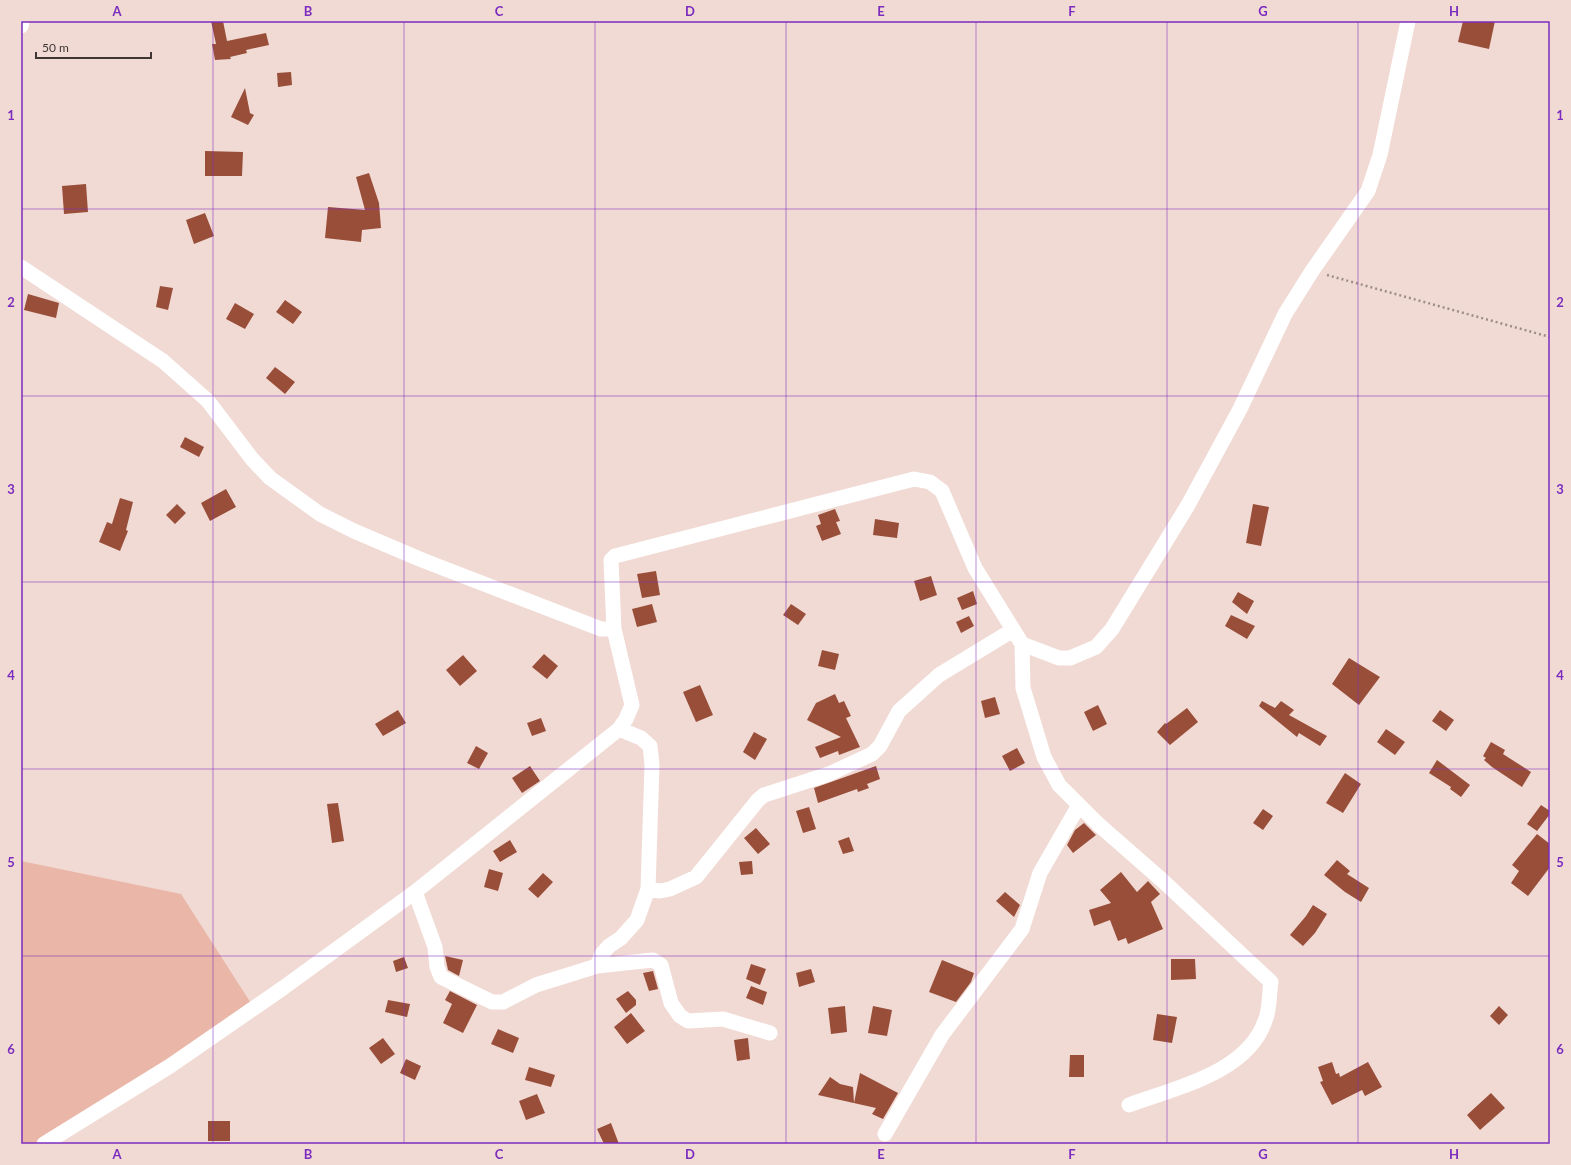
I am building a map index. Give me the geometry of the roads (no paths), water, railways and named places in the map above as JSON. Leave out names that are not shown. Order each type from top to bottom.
[{"type":"street","points":[[21,26],[22,21]]},
{"type":"street","points":[[1022,644],[1059,658],[1070,658],[1096,647],[1112,629],[1188,505],[1240,409],[1285,314],[1312,271],[1368,191],[1380,155],[1408,21]]},
{"type":"street","points":[[21,268],[163,361],[208,401],[252,459],[270,478],[320,514],[354,531],[422,560],[601,630],[614,629]]},
{"type":"street","points":[[44,1144],[170,1066],[283,988],[415,892],[619,729],[626,719],[632,705],[614,629],[612,557],[914,479],[930,482],[942,491],[974,568],[1022,644],[1023,688],[1044,757],[1059,785],[1271,982],[1266,1021],[1250,1048],[1211,1075],[1129,1105]]},
{"type":"street","points":[[648,889],[660,891],[670,890],[696,877],[758,800],[764,795],[829,774],[872,754],[880,746],[899,710],[939,675],[1013,630]]},
{"type":"street","points":[[597,966],[602,954],[609,946],[621,938],[637,920],[648,889],[652,765],[650,746],[641,738],[619,729]]},
{"type":"street","points":[[886,1134],[942,1035],[1022,929],[1040,873],[1079,805]]},
{"type":"street","points":[[415,892],[435,946],[437,967],[441,977],[492,1002],[503,1002],[536,985],[597,966],[652,960],[661,965],[671,1003],[680,1016],[688,1021],[722,1019],[770,1033]]}]
